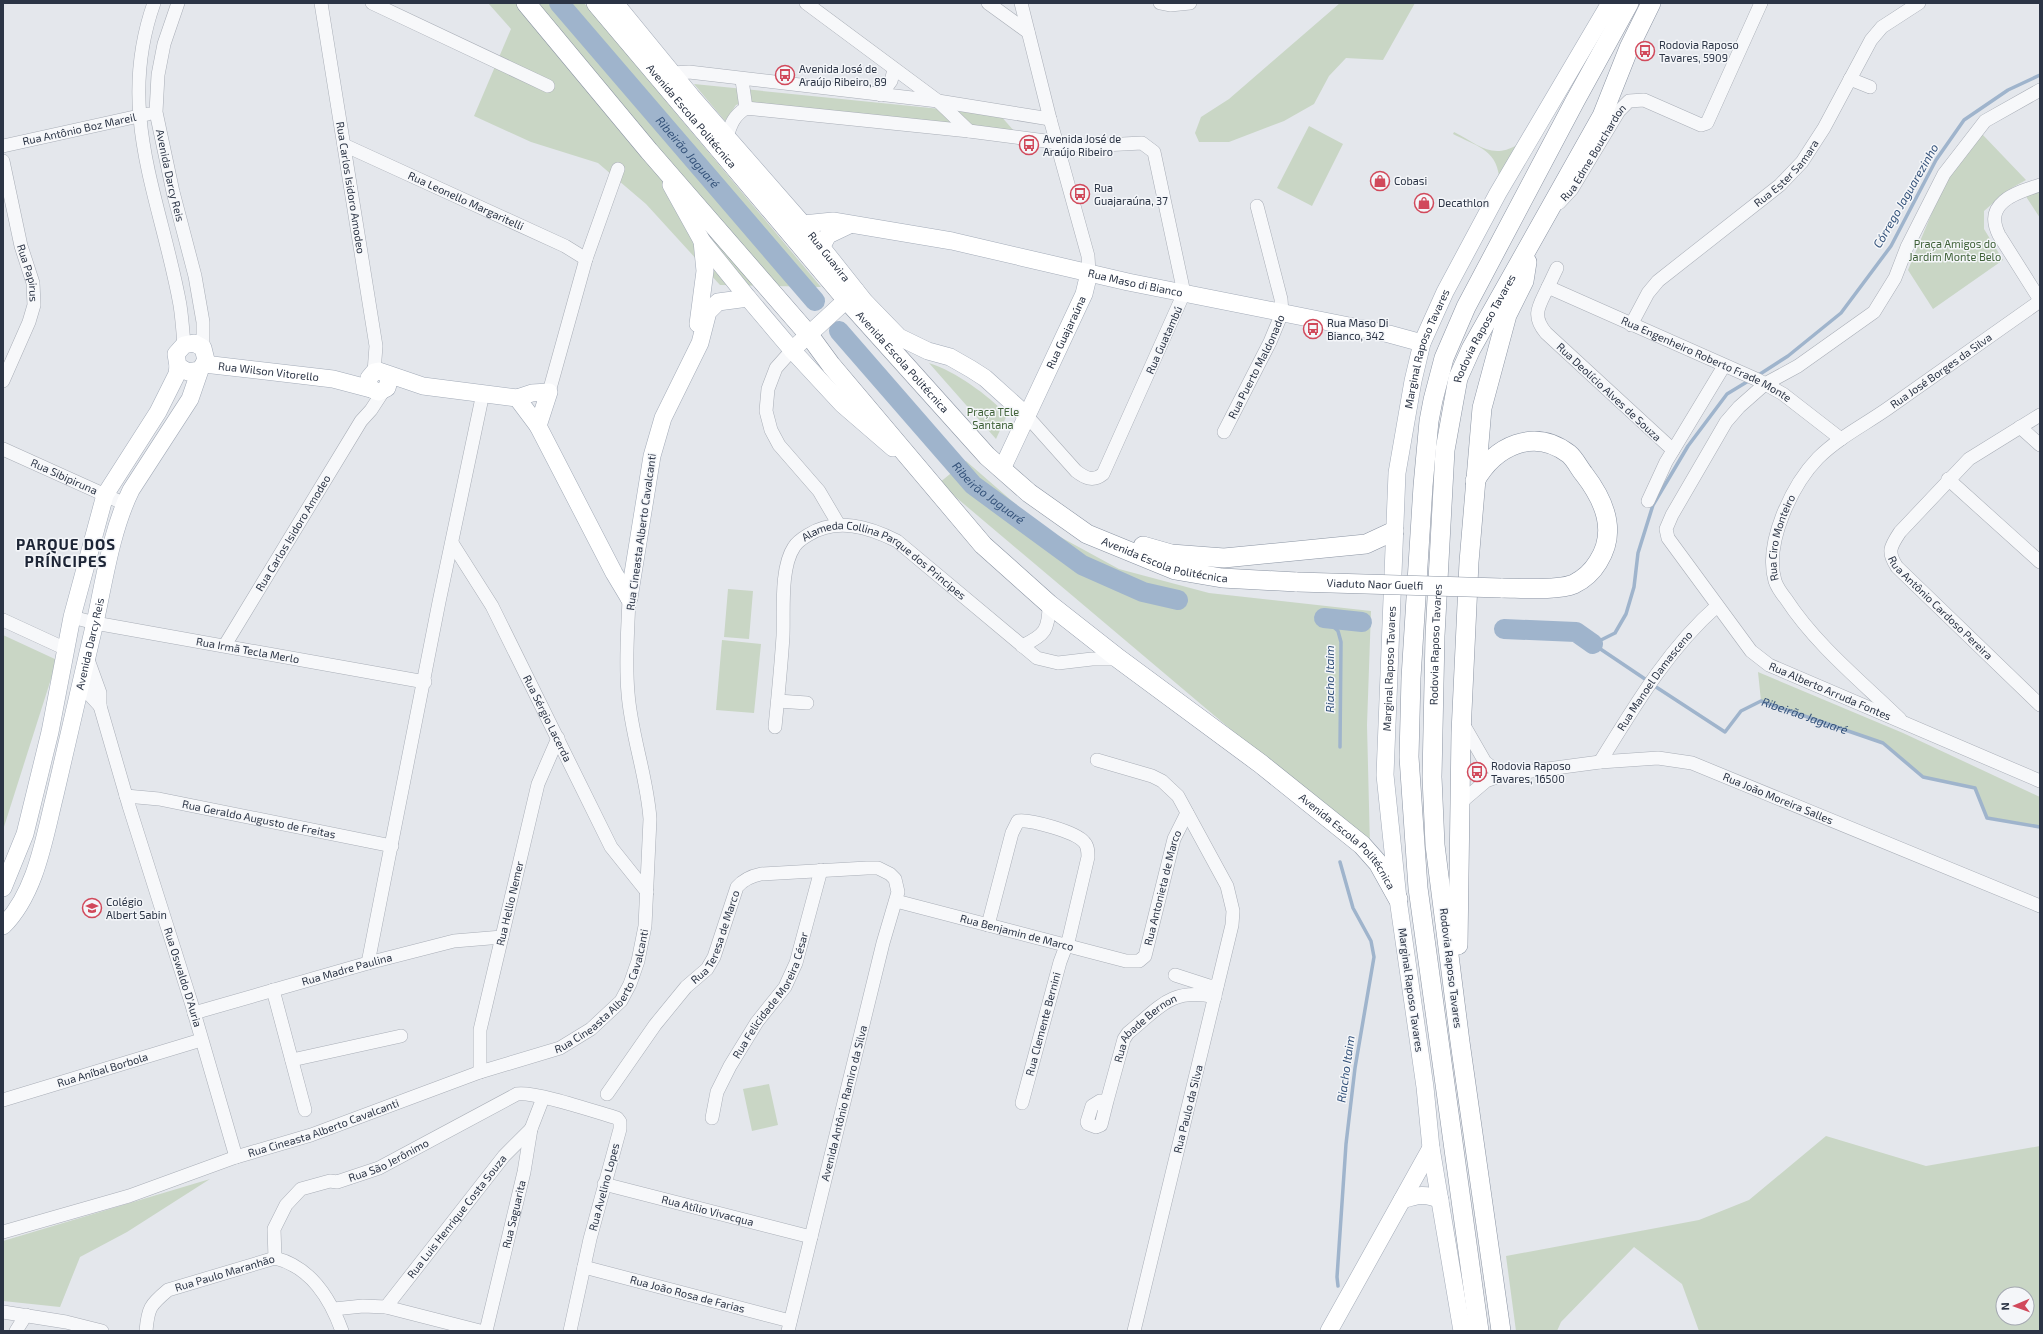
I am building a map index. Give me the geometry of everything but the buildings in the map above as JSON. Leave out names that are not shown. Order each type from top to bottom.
[{"type":"highway","name":"Avenida Escola Politécnica","points":[[526,3],[649,151],[812,331],[831,365],[983,545],[1049,604],[1119,659],[1261,764],[1362,845],[1378,864],[1398,898]]},
{"type":"highway","name":"Avenida Escola Politécnica","points":[[596,3],[754,179],[845,300],[987,456],[1041,502],[1087,534],[1175,570],[1229,579],[1297,582]]},
{"type":"highway","name":"Rodovia Raposo Tavares","points":[[1479,1331],[1418,888],[1412,817],[1409,757],[1410,678],[1422,486],[1428,421],[1444,358],[1466,307],[1575,101],[1629,3]]},
{"type":"highway","name":"Rodovia Raposo Tavares","points":[[1502,1331],[1460,1042],[1435,845],[1432,777],[1435,636],[1445,450],[1458,378],[1486,319],[1602,116],[1629,48],[1651,3]]},
{"type":"highway","points":[[1460,1042],[1458,912],[1459,804],[1475,482],[1482,408],[1507,315],[1524,281],[1532,240]]},
{"type":"highway","name":"Viaduto Naor Guelfi","points":[[1297,582],[1549,588],[1573,584],[1592,572],[1604,553],[1609,534],[1606,512],[1592,484],[1570,455],[1553,445],[1534,442],[1516,443],[1496,453],[1475,482]]},
{"type":"highway","points":[[1087,534],[1118,537],[1171,554],[1224,558],[1366,544],[1394,530]]},
{"type":"main road","name":"Rua Guavira","points":[[615,3],[727,137],[754,179],[803,224],[821,248],[845,300],[899,337],[928,351],[950,356],[971,369],[985,378],[1026,415]]},
{"type":"main road","name":"Marginal Raposo Tavares","points":[[1462,1331],[1431,1148],[1425,1087],[1398,898],[1385,775],[1394,530],[1398,466],[1413,381],[1422,343],[1468,246],[1610,3]]},
{"type":"main road","name":"Avenida Escola Politécnica","points":[[649,151],[681,200],[702,240],[774,329],[842,404],[919,470]]},
{"type":"main road","name":"Rua Maso di Bianco","points":[[803,224],[833,221],[849,225],[952,241],[1184,294],[1389,334],[1422,343]]},
{"type":"main road","points":[[821,248],[828,235],[849,225]]},
{"type":"main road","name":"Rua Cineasta Alberto Cavalcanti","points":[[690,359],[692,341],[700,321],[704,271],[702,240]]},
{"type":"main road","name":"Rua Guajaraúna","points":[[1002,468],[1084,294],[1089,273]]},
{"type":"main road","name":"Rua Cineasta Alberto Cavalcanti","points":[[629,598],[656,436],[690,359],[700,343],[708,312],[718,302],[748,298]]},
{"type":"main road","points":[[792,350],[845,300]]},
{"type":"main road","points":[[774,329],[793,335],[812,331]]},
{"type":"main road","points":[[194,343],[202,361],[188,372],[178,366],[176,354],[184,345],[194,343]]},
{"type":"main road","name":"Rua Wilson Vitorello","points":[[202,361],[333,379],[423,386],[517,398],[532,393],[549,392]]},
{"type":"main road","name":"Avenida Darcy Reis","points":[[3,926],[26,893],[39,859],[107,569],[125,504],[131,490],[190,399],[202,361]]},
{"type":"main road","name":"Avenida Darcy Reis","points":[[3,888],[25,834],[50,732],[72,617],[105,495],[158,412],[177,374],[178,366]]},
{"type":"main road","points":[[538,426],[549,392]]},
{"type":"main road","points":[[517,398],[538,426],[614,573],[629,598]]},
{"type":"main road","points":[[66,649],[87,657]]},
{"type":"main road","points":[[1329,1331],[1431,1148]]},
{"type":"main road","points":[[1402,1200],[1415,1195],[1426,1194],[1440,1200]]},
{"type":"street","name":"Avenida Darcy Reis","points":[[154,3],[140,51],[138,82],[139,116],[148,170],[180,306],[184,345]]},
{"type":"street","name":"Avenida Darcy Reis","points":[[178,3],[164,44],[158,75],[156,112],[195,276],[203,322],[202,361]]},
{"type":"street","name":"Rua Carlos Isidoro Amodeo","points":[[225,646],[361,421],[378,383],[376,346],[321,3]]},
{"type":"street","points":[[372,3],[548,86]]},
{"type":"street","points":[[806,3],[894,70],[938,101],[969,131]]},
{"type":"street","points":[[988,3],[1028,32]]},
{"type":"street","name":"Rua Guajaraúna","points":[[1021,3],[1056,143],[1088,256],[1089,273]]},
{"type":"street","points":[[1160,3],[1170,5],[1190,3]]},
{"type":"street","name":"Rua Edme Bouchardon","points":[[1547,214],[1572,189],[1618,111],[1629,101],[1644,100],[1701,125],[1707,123],[1761,3]]},
{"type":"street","name":"Rua Ester Samara","points":[[1631,325],[1648,293],[1658,281],[1780,185],[1802,162],[1824,128],[1871,40],[1882,27],[1919,3]]},
{"type":"street","points":[[881,95],[891,81],[894,70]]},
{"type":"street","points":[[672,73],[689,72],[742,80],[938,101],[1050,119]]},
{"type":"street","points":[[1850,79],[1870,87]]},
{"type":"street","points":[[742,80],[746,108]]},
{"type":"street","points":[[1761,382],[1798,366],[1874,312],[1895,278],[1907,247],[1944,174],[1985,121],[2040,90]]},
{"type":"street","points":[[727,137],[732,121],[737,114],[746,108],[969,131],[1056,143]]},
{"type":"street","name":"Rua Antônio Boz Mareil","points":[[3,146],[156,112]]},
{"type":"street","name":"Rua Guatambú","points":[[1056,143],[1084,146],[1142,143],[1150,147],[1154,152],[1184,294],[1103,474],[1089,479],[1076,470]]},
{"type":"street","name":"Rua Leonello Margaritelli","points":[[344,145],[565,246],[586,259]]},
{"type":"street","name":"Rua Papirus","points":[[3,161],[21,246],[33,282],[34,304],[29,322],[3,381]]},
{"type":"street","points":[[549,392],[586,259],[618,169]]},
{"type":"street","points":[[148,170],[160,171],[171,179]]},
{"type":"street","points":[[2040,185],[2007,199],[1996,208],[1994,215],[1994,225],[2040,301]]},
{"type":"street","name":"Rua Puerto Maldonado","points":[[1224,432],[1270,342],[1282,313],[1281,299],[1257,206]]},
{"type":"street","name":"Rua Deolício Alves de Souza","points":[[1558,268],[1548,287],[1537,314],[1538,324],[1673,450]]},
{"type":"street","name":"Rua Engenheiro Roberto Frade Monte","points":[[1548,287],[1761,382],[1783,394],[1840,439]]},
{"type":"street","name":"Rua José Borges da Silva","points":[[1840,439],[1883,412],[2040,301]]},
{"type":"street","points":[[792,350],[776,368],[768,389],[766,411],[770,430],[779,445],[819,491],[839,525]]},
{"type":"street","points":[[1648,501],[1673,450],[1730,368]]},
{"type":"street","name":"Rua Alberto Arruda Fontes","points":[[1761,382],[1726,422],[1672,514],[1666,529],[1668,538],[1751,651],[1769,665],[2040,781]]},
{"type":"street","points":[[368,963],[483,393]]},
{"type":"street","name":"Rua Guavira","points":[[1026,415],[1076,470]]},
{"type":"street","name":"Rua Antônio Cardoso Pereira","points":[[2040,415],[1969,459],[1900,532],[1890,546],[1892,559],[1897,567],[2040,705]]},
{"type":"street","points":[[2020,427],[2040,445]]},
{"type":"street","name":"Rua Ciro Monteiro","points":[[1840,439],[1819,458],[1798,483],[1778,529],[1772,555],[1775,582],[1803,624],[1905,724]]},
{"type":"street","name":"Rua Sibipiruna","points":[[3,449],[125,504]]},
{"type":"street","points":[[1948,480],[2040,562]]},
{"type":"street","name":"Alameda Collina Parque dos Principes","points":[[775,727],[778,701],[785,580],[789,559],[794,546],[803,538],[817,530],[839,525],[876,531],[897,541],[1022,646]]},
{"type":"street","name":"Rua Sérgio Lacerda","points":[[452,543],[492,606],[612,847],[647,892]]},
{"type":"street","name":"Rua Cineasta Alberto Cavalcanti","points":[[3,1232],[129,1196],[236,1156],[311,1135],[480,1072],[560,1048],[572,1042],[605,1018],[621,1001],[630,984],[644,940],[647,892],[650,819],[649,802],[633,729],[628,692],[629,598]]},
{"type":"street","points":[[1049,604],[1049,617],[1043,633],[1039,638],[1022,646],[1037,658],[1047,662],[1058,663],[1092,659],[1119,659]]},
{"type":"street","name":"Rua Manoel Damasceno","points":[[1600,762],[1644,691],[1672,654],[1717,606]]},
{"type":"street","name":"Rua Irmã Tecla Merlo","points":[[72,617],[95,623],[425,682]]},
{"type":"street","points":[[3,620],[66,649]]},
{"type":"street","name":"Rua Oswaldo D'Auria","points":[[87,657],[100,693],[100,706],[126,796],[194,1013],[236,1156]]},
{"type":"street","name":"Rua Oswaldo D'Auria","points":[[81,679],[88,693],[100,706]]},
{"type":"street","points":[[778,701],[807,703]]},
{"type":"street","points":[[1462,722],[1484,762],[1502,776]]},
{"type":"street","name":"Rua Hellio Nemer","points":[[480,1072],[480,1030],[538,784],[558,738]]},
{"type":"street","name":"Rua João Moreira Salles","points":[[1459,804],[1486,782],[1502,776],[1600,762],[1658,758],[1692,763],[2040,906]]},
{"type":"street","name":"Rua Paulo da Silva","points":[[1097,760],[1152,776],[1162,781],[1178,796],[1227,886],[1232,903],[1233,919],[1134,1331]]},
{"type":"street","name":"Rua Geraldo Augusto de Freitas","points":[[126,796],[159,799],[392,846]]},
{"type":"street","name":"Rua Antonieta de Marco","points":[[1139,961],[1145,956],[1174,839],[1187,813]]},
{"type":"street","name":"Rua Clemente Bernini","points":[[988,925],[1015,825],[1018,821],[1045,825],[1080,839],[1088,851],[1075,915],[1022,1103]]},
{"type":"street","name":"Rua Teresa de Marco","points":[[607,1094],[655,1025],[686,987],[707,968],[714,957],[736,887],[750,877],[761,874],[878,868],[893,876]]},
{"type":"street","name":"Rua Felicidade Moreira César","points":[[712,1118],[717,1092],[730,1066],[757,1022],[785,987],[796,963],[821,870]]},
{"type":"street","name":"Avenida Antônio Ramiro da Silva","points":[[789,1326],[883,943],[896,902],[898,885],[893,876]]},
{"type":"street","name":"Rua Benjamin de Marco","points":[[896,902],[1126,961],[1139,961]]},
{"type":"street","name":"Rua Madre Paulina","points":[[194,1013],[368,963],[454,941],[502,937]]},
{"type":"street","points":[[1175,975],[1209,986],[1216,992]]},
{"type":"street","points":[[274,990],[305,1110]]},
{"type":"street","name":"Rua Abade Bernon","points":[[1107,1101],[1124,1039],[1128,1033],[1169,1000],[1178,995],[1216,992]]},
{"type":"street","points":[[292,1060],[401,1036]]},
{"type":"street","name":"Rua Aníbal Borbola","points":[[3,1100],[201,1040]]},
{"type":"street","name":"Rua São Jerônimo","points":[[275,1258],[274,1229],[286,1205],[301,1190],[330,1181],[337,1182],[379,1168],[517,1094],[522,1093],[543,1098]]},
{"type":"street","name":"Rua Saguarita","points":[[486,1331],[524,1172],[532,1129],[543,1098]]},
{"type":"street","name":"Rua Avelino Lopes","points":[[543,1098],[617,1118],[620,1122],[620,1129],[604,1184],[570,1331]]},
{"type":"street","name":"Rua Luis Henrique Costa Souza","points":[[386,1307],[504,1156],[532,1129]]},
{"type":"street","name":"Rua Atílio Vivacqua","points":[[604,1184],[811,1236]]},
{"type":"street","name":"Rua Paulo Maranhão","points":[[146,1331],[148,1311],[155,1301],[168,1290],[275,1258],[289,1262],[303,1271],[318,1284],[334,1309],[342,1331]]},
{"type":"street","name":"Rua João Rosa de Farias","points":[[584,1267],[789,1326]]},
{"type":"street","points":[[334,1309],[363,1306],[386,1307],[480,1331]]},
{"type":"street","points":[[3,1312],[26,1315],[102,1331]]},
{"type":"street","points":[[16,1331],[26,1315]]},
{"type":"green space","points":[[488,3],[584,3],[821,287],[720,285],[646,204],[598,163],[531,142],[474,116],[511,29]]},
{"type":"green space","points":[[1340,3],[1415,3],[1383,60],[1346,58],[1329,76],[1314,104],[1284,121],[1229,142],[1199,142],[1195,133],[1201,117],[1229,99]]},
{"type":"green space","points":[[694,84],[1000,115],[1014,131],[744,102],[736,105],[725,121]]},
{"type":"green space","points":[[1309,126],[1343,144],[1312,206],[1277,188]]},
{"type":"green space","points":[[1454,132],[1485,149],[1492,151],[1500,151],[1517,145],[1499,176],[1494,160],[1489,154],[1476,145],[1453,134]]},
{"type":"green space","name":"Praça Amigos do Jardim Monte Belo","points":[[1982,134],[2026,180],[2008,190],[1984,211],[1984,229],[2003,260],[1933,309],[1908,270],[1944,184]]},
{"type":"green space","points":[[2040,189],[2040,218],[2025,195]]},
{"type":"green space","name":"Praça TEle Santana","points":[[929,363],[971,384],[1007,415],[996,439]]},
{"type":"green space","points":[[966,461],[1042,527],[1119,569],[1209,593],[1371,611],[1367,725],[1370,847],[939,483]]},
{"type":"green space","points":[[728,589],[753,591],[749,639],[724,637]]},
{"type":"green space","points":[[3,635],[57,660],[3,830]]},
{"type":"green space","points":[[722,640],[761,644],[754,713],[716,710]]},
{"type":"green space","points":[[1758,672],[1903,733],[2040,797],[2040,827],[1987,818],[1975,788],[1923,777],[1883,743],[1761,701]]},
{"type":"green space","points":[[769,1084],[778,1125],[752,1131],[743,1089]]},
{"type":"green space","points":[[1826,1136],[1926,1166],[2040,1146],[2040,1331],[1699,1331],[1682,1284],[1634,1247],[1561,1322],[1557,1331],[1516,1331],[1506,1256],[1699,1220],[1749,1200]]},
{"type":"green space","points":[[210,1179],[127,1232],[80,1257],[60,1307],[3,1301],[3,1241]]},
{"type":"waterway","name":"Ribeirão Jaguaré","points":[[559,3],[815,301]]},
{"type":"waterway","name":"Córrego Jaguarezinho","points":[[1757,376],[1788,356],[1841,313],[1891,246],[1936,160],[1964,120],[2008,90],[2040,75]]},
{"type":"waterway","name":"Ribeirão Jaguaré","points":[[839,331],[973,485],[1082,565],[1143,592],[1178,600]]},
{"type":"waterway","name":"Córrego Jaguarezinho","points":[[1648,681],[1593,644],[1615,633],[1626,614],[1634,587],[1638,553],[1653,505],[1688,446],[1727,394],[1750,380]]},
{"type":"waterway","name":"Riacho Itaim","points":[[1324,618],[1338,631],[1341,642],[1340,747]]},
{"type":"waterway","name":"Ribeirão Jaguaré","points":[[1324,618],[1362,622]]},
{"type":"waterway","name":"Ribeirão Jaguaré","points":[[1504,629],[1576,632],[1593,644]]},
{"type":"waterway","name":"Ribeirão Jaguaré","points":[[1653,685],[1725,732],[1741,711],[1761,701],[1883,743],[1923,777],[1975,788],[1987,818],[2040,827]]},
{"type":"waterway","name":"Riacho Itaim","points":[[1338,1286],[1337,1277],[1346,1144],[1355,1068],[1374,957],[1371,941],[1353,908],[1340,862]]},
{"type":"place","name":"Rodovia Raposo Tavares, 5909","points":[[1645,51]]},
{"type":"place","name":"Avenida José de Araújo Ribeiro, 89","points":[[785,75]]},
{"type":"place","name":"Avenida José de Araújo Ribeiro","points":[[1029,145]]},
{"type":"place","name":"Cobasi","points":[[1380,181]]},
{"type":"place","name":"Rua Guajaraúna, 37","points":[[1080,194]]},
{"type":"place","name":"Decathlon","points":[[1424,203]]},
{"type":"place","name":"Rua Maso Di Bianco, 342","points":[[1313,329]]},
{"type":"place","name":"Rodovia Raposo Tavares, 16500","points":[[1477,772]]},
{"type":"place","name":"Colégio Albert Sabin","points":[[92,908]]},
{"type":"district","name":"PARQUE DOS PRÍNCIPES","points":[[66,554]]}]
